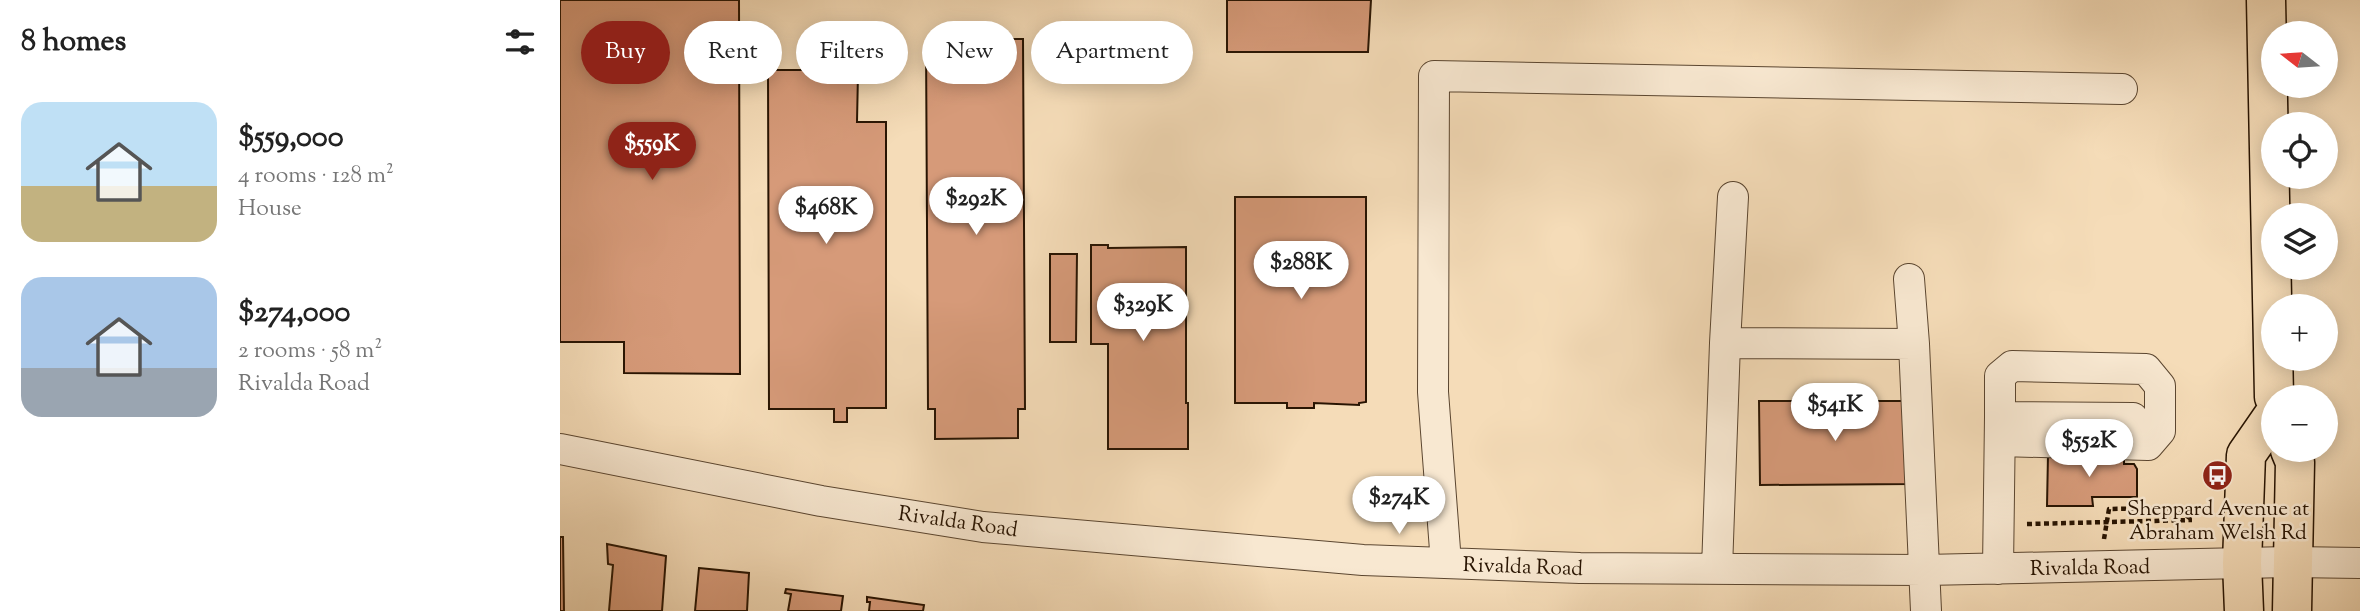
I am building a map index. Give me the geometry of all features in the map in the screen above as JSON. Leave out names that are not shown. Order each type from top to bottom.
[{"type":"main road","points":[[2266,0],[2274,385]]},
{"type":"main road","points":[[2244,611],[2242,563],[2246,455],[2261,433]]},
{"type":"main road","points":[[2292,611],[2295,462]]},
{"type":"street","points":[[1446,564],[1433,392],[1434,76],[2122,89]]},
{"type":"street","points":[[1717,569],[1732,197]]},
{"type":"street","points":[[1909,279],[1926,611]]},
{"type":"street","points":[[1725,343],[1914,344]]},
{"type":"street","points":[[1998,569],[2000,376],[2012,366],[2146,369],[2160,386],[2160,431],[2148,444],[2000,429]]},
{"type":"street","points":[[2000,429],[2133,418]]},
{"type":"street","name":"Rivalda Road","points":[[560,449],[821,501],[983,527],[1363,560],[1580,568],[1925,570],[2292,562],[2360,564]]},
{"type":"path","points":[[2022,524],[2107,521],[2192,520],[2176,508],[2109,509],[2107,521],[2104,539]]},
{"type":"building","points":[[560,0],[739,0],[739,21],[684,21],[684,84],[739,84],[740,374],[624,373],[624,342],[560,342]]},
{"type":"building","points":[[1227,0],[1371,0],[1368,52],[1227,52]]},
{"type":"building","points":[[1017,39],[1023,39],[1025,409],[1018,409],[1018,438],[935,439],[935,409],[928,409],[926,84],[1017,84]]},
{"type":"building","points":[[782,70],[796,70],[796,84],[858,84],[857,122],[886,122],[886,408],[847,408],[847,422],[834,422],[834,409],[769,409],[768,84],[782,84]]},
{"type":"building","points":[[1235,197],[1366,197],[1366,402],[1359,405],[1314,403],[1314,408],[1287,408],[1287,403],[1235,403]]},
{"type":"building","points":[[1091,245],[1108,245],[1108,248],[1186,247],[1188,449],[1108,449],[1108,344],[1091,344]]},
{"type":"building","points":[[1050,254],[1077,254],[1076,342],[1050,342]]},
{"type":"building","points":[[1759,401],[1910,401],[1911,484],[1760,485]]},
{"type":"building","points":[[2048,455],[2124,455],[2124,464],[2134,464],[2137,469],[2137,497],[2092,497],[2093,506],[2047,506]]},
{"type":"building","points":[[560,537],[563,537],[564,611],[560,611]]},
{"type":"building","points":[[607,544],[666,556],[662,611],[609,611],[613,565],[608,564]]},
{"type":"building","points":[[699,568],[749,573],[747,611],[695,611]]},
{"type":"building","points":[[786,589],[843,596],[841,611],[788,611],[791,594],[785,593]]},
{"type":"building","points":[[867,597],[924,605],[923,611],[869,611],[870,602],[867,602]]},
{"type":"place","name":"Sheppard Avenue at Abraham Welsh Rd","points":[[2218,476]]}]
